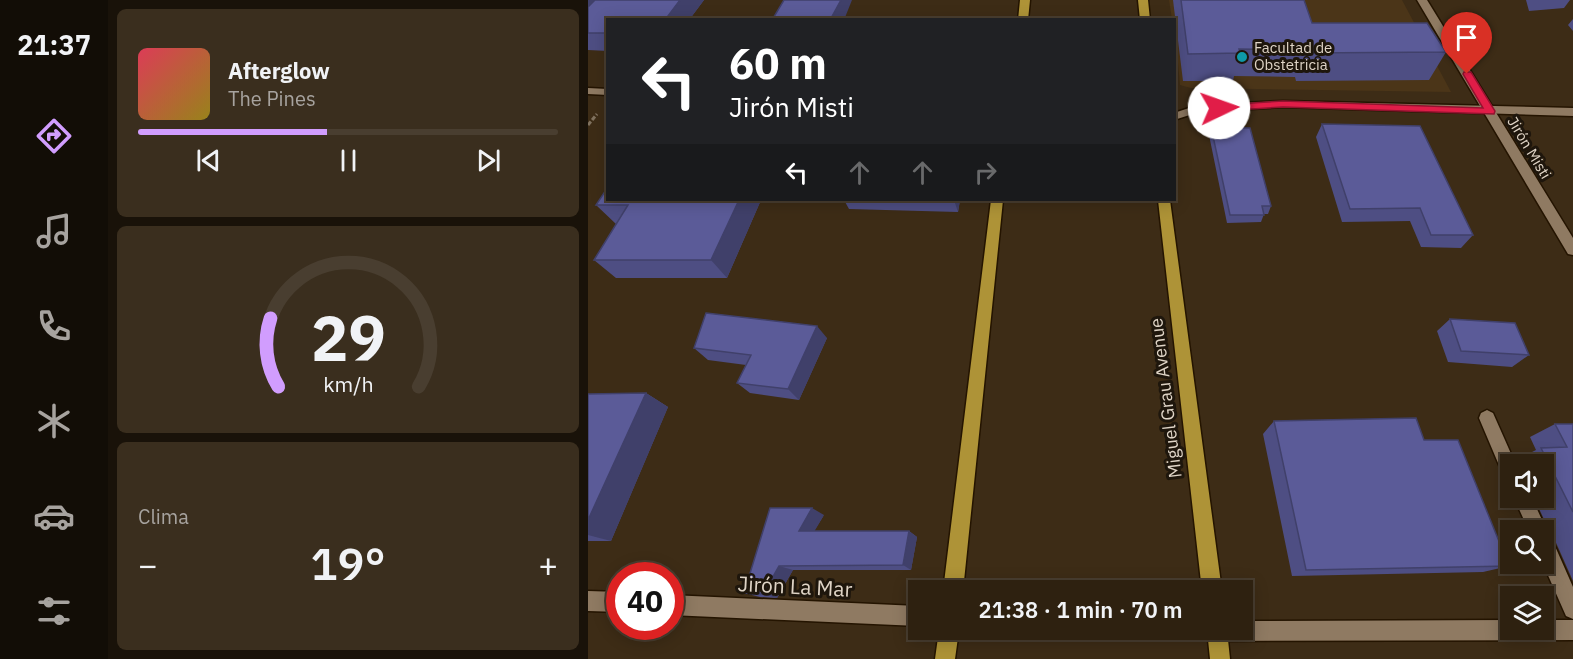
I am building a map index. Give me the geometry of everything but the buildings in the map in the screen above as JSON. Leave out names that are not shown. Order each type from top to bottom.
[{"type":"main road","points":[[1023,18],[1025,0]]},
{"type":"main road","points":[[1143,0],[1145,18]]},
{"type":"main road","points":[[954,580],[997,201]]},
{"type":"main road","name":"Miguel Grau Avenue","points":[[1164,201],[1211,580]]},
{"type":"main road","points":[[945,659],[948,640]]},
{"type":"main road","points":[[1218,640],[1220,659]]},
{"type":"street","name":"Jirón Misti","points":[[1422,0],[1573,250]]},
{"type":"street","points":[[588,91],[606,92]]},
{"type":"street","points":[[1176,116],[1198,109],[1283,104],[1573,112]]},
{"type":"street","points":[[1487,418],[1503,454]]},
{"type":"street","points":[[1554,566],[1573,609]]},
{"type":"street","points":[[588,601],[606,602]]},
{"type":"street","name":"Jirón La Mar","points":[[684,605],[908,616]]},
{"type":"street","points":[[1253,631],[1573,630]]},
{"type":"shaded area","points":[[1169,0],[1402,0],[1451,92],[1191,88],[1180,85],[1176,18],[1172,18]]},
{"type":"place","name":"Facultad de Obstetricia","points":[[1242,57]]},
{"type":"route","points":[[1219,108],[1283,104],[1490,111],[1467,74]]}]
